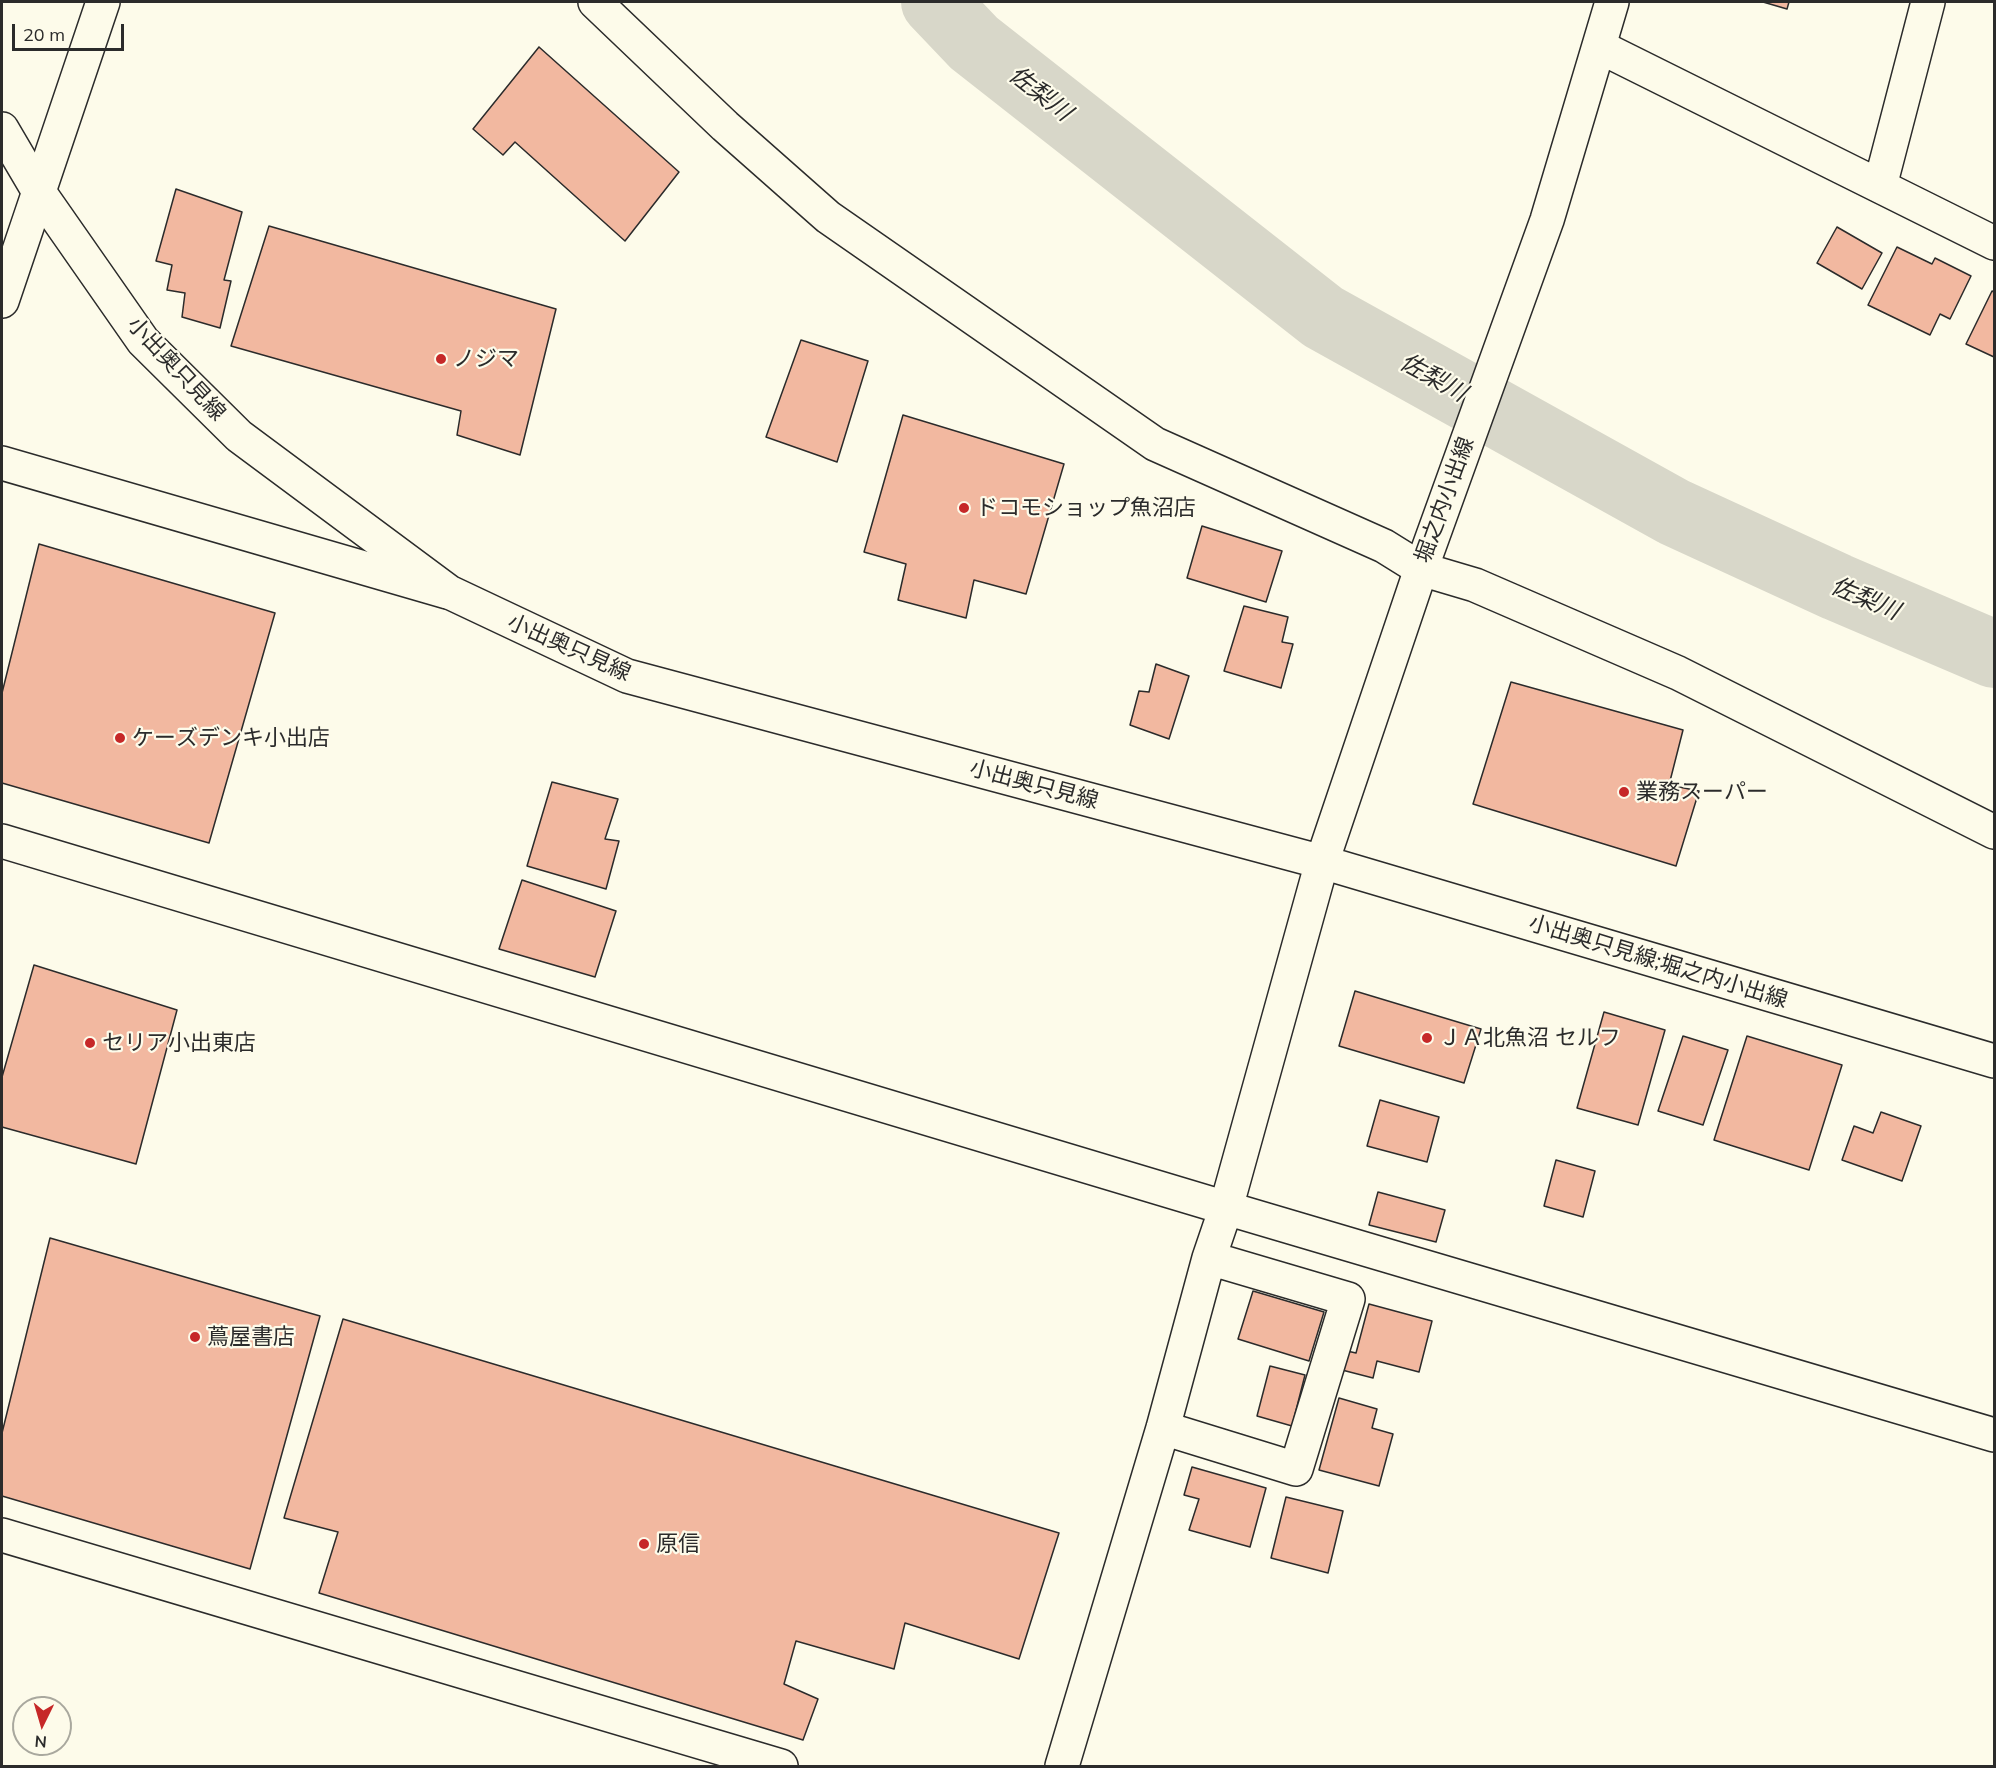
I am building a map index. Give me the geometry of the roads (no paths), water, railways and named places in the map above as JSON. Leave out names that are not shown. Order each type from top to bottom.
[{"type":"street","points":[[2,301],[103,2]]},
{"type":"street","points":[[595,2],[725,126],[828,217],[1155,444],[1384,546],[1425,556],[1475,585],[1678,673],[1995,832]]},
{"type":"street","name":"堀之内小出線","points":[[1062,1767],[1163,1428],[1209,1257],[1226,1208],[1322,862],[1425,556],[1547,220],[1612,2]]},
{"type":"street","points":[[1880,186],[1928,2]]},
{"type":"street","points":[[1600,47],[1995,243]]},
{"type":"street","name":"小出奥只見線","points":[[2,129],[39,192],[143,340],[239,436],[449,592],[627,676],[1322,862]]},
{"type":"street","points":[[2,463],[449,592]]},
{"type":"street","points":[[2,841],[1226,1208],[1995,1435]]},
{"type":"street","name":"小出奥只見線;堀之内小出線","points":[[1322,862],[1995,1061]]},
{"type":"street","points":[[1163,1428],[1296,1469],[1348,1299],[1209,1257]]},
{"type":"street","points":[[2,1535],[781,1767]]},
{"type":"waterway","name":"佐梨川","points":[[935,2],[974,43],[1323,317],[1674,512],[1837,587],[1994,654]]},
{"type":"place","name":"ノジマ","points":[[441,359]]},
{"type":"place","name":"ドコモショップ魚沼店","points":[[964,508]]},
{"type":"place","name":"ケーズデンキ小出店","points":[[120,738]]},
{"type":"place","name":"業務スーパー","points":[[1624,792]]},
{"type":"place","name":"ＪＡ北魚沼 セルフ","points":[[1427,1038]]},
{"type":"place","name":"セリア小出東店","points":[[90,1043]]},
{"type":"place","name":"蔦屋書店","points":[[195,1337]]},
{"type":"place","name":"原信","points":[[644,1544]]}]
